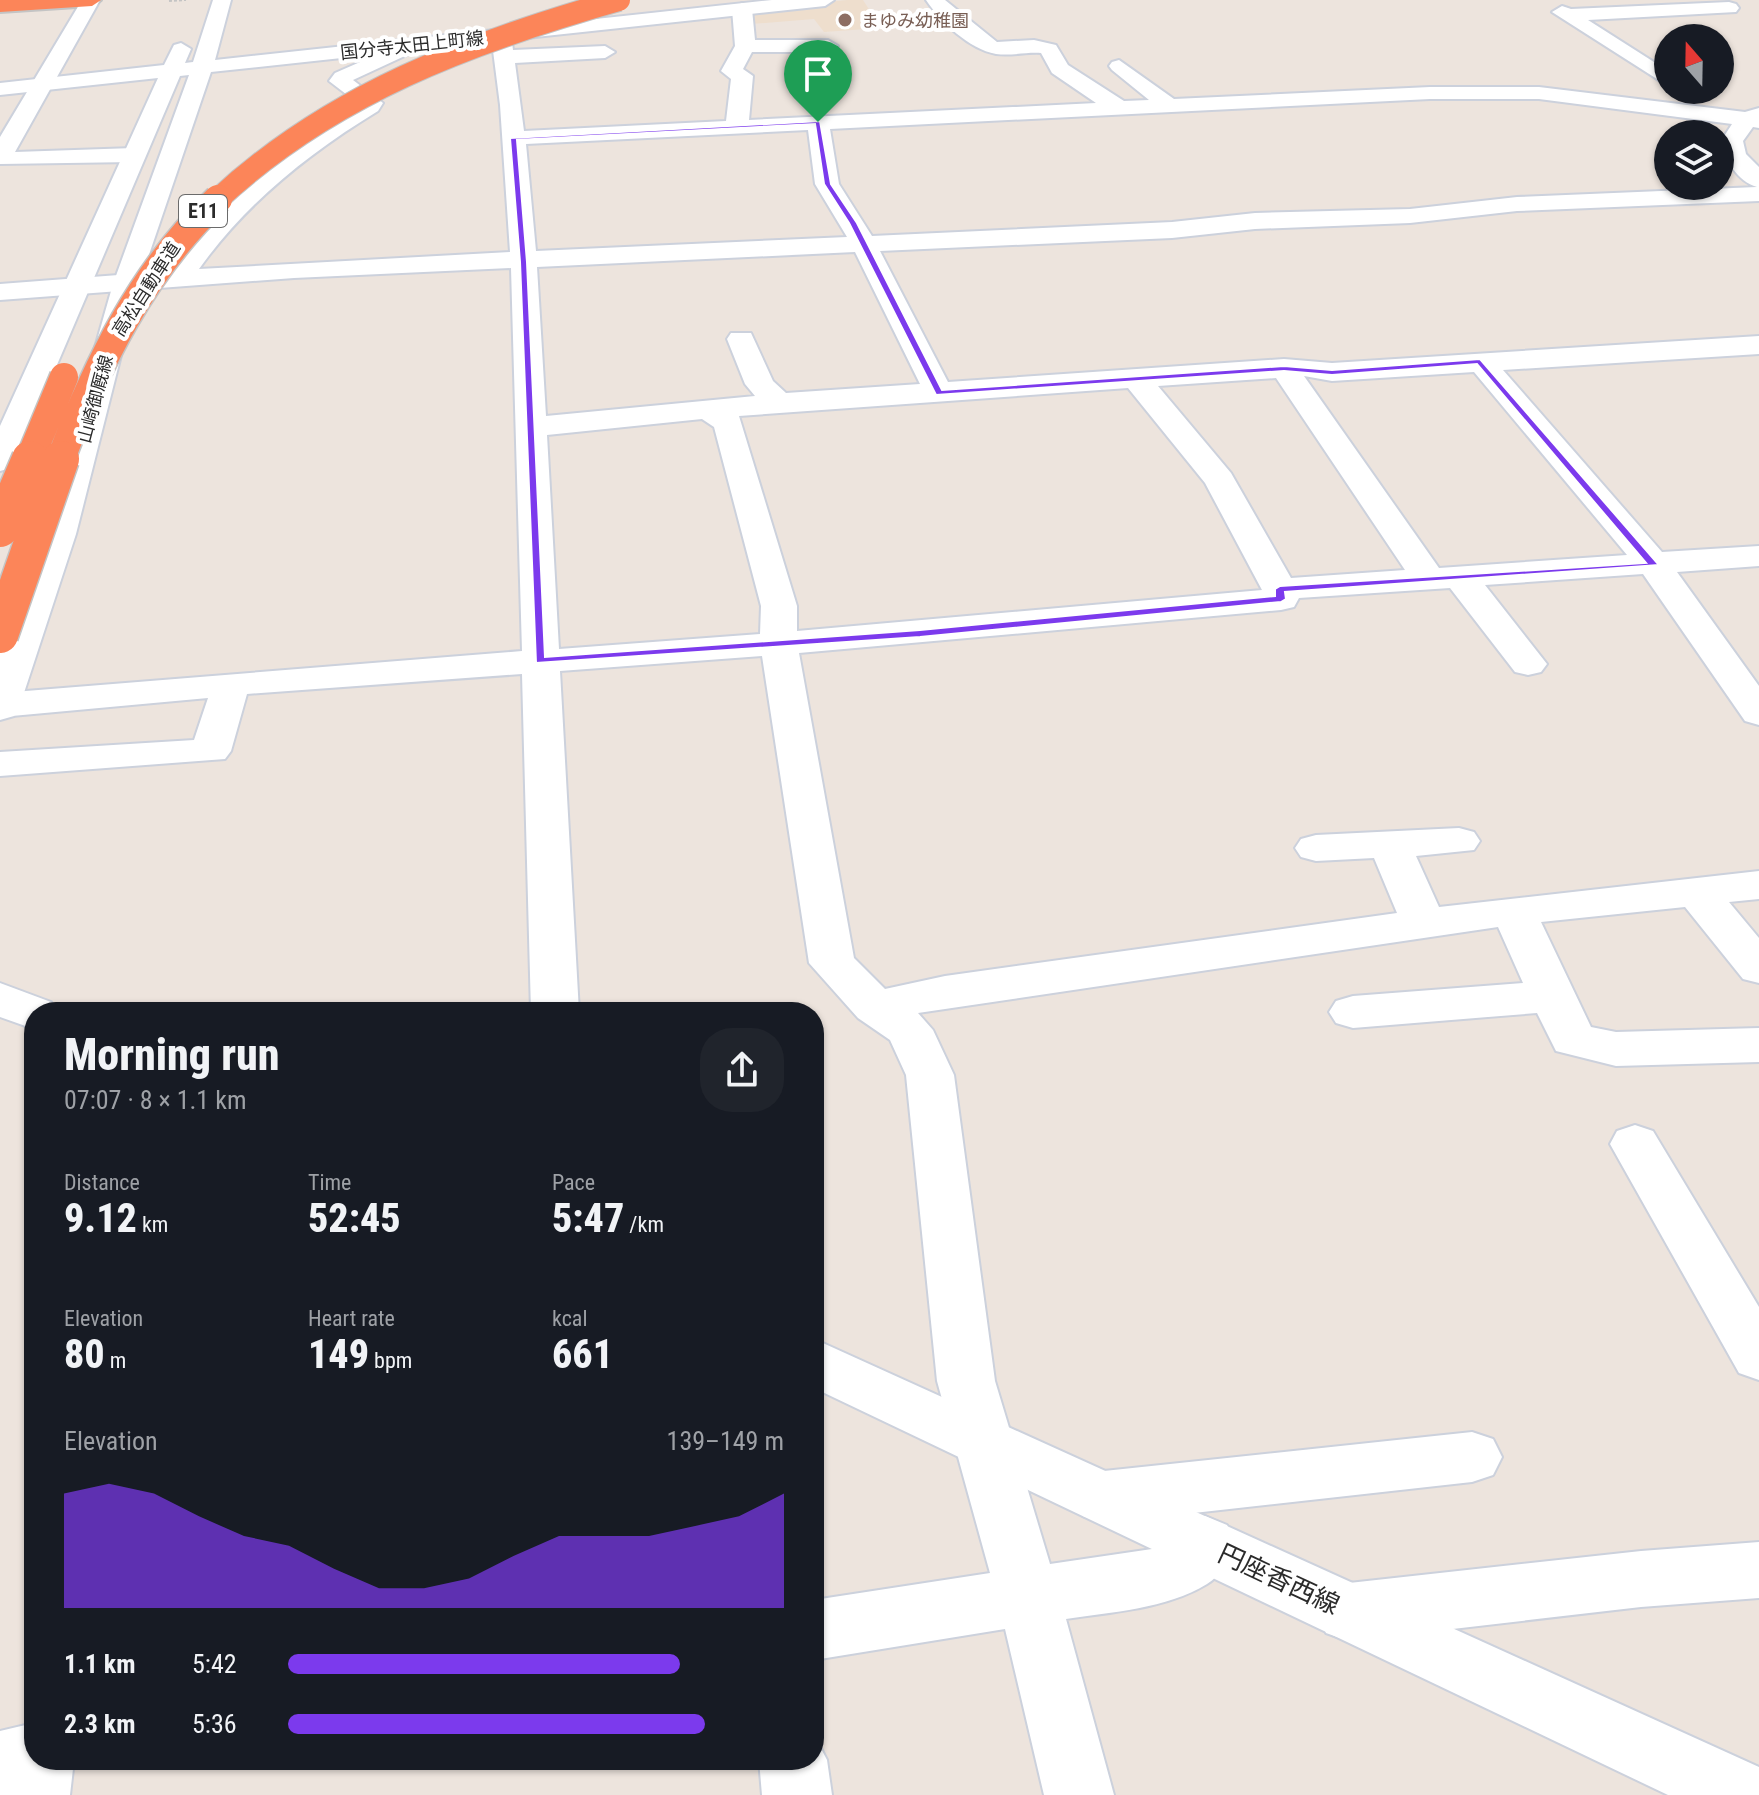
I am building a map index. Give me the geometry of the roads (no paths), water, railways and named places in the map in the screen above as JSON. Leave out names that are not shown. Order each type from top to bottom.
[{"type":"highway","points":[[0,6],[92,0]]},
{"type":"highway","name":"高松自動車道","points":[[92,323],[143,244],[178,205],[263,133],[297,110],[366,74],[429,48],[574,0]]},
{"type":"highway","name":"高松自動車道","points":[[0,635],[102,360],[169,249],[207,206],[238,177],[287,140],[332,109],[380,83],[453,51],[619,0]]},
{"type":"highway","points":[[0,529],[72,360]]},
{"type":"street","points":[[92,0],[41,84],[2,157],[134,155]]},
{"type":"street","points":[[0,461],[202,0]]},
{"type":"street","name":"山崎御厩線","points":[[0,707],[59,534],[126,284],[202,67],[222,0]]},
{"type":"street","name":"国分寺太田上町線","points":[[0,89],[502,36],[735,6],[825,0]]},
{"type":"street","points":[[935,0],[959,24],[991,46],[1039,46],[1049,49],[1059,69],[1119,108]]},
{"type":"street","points":[[1567,15],[1736,11],[1706,0]]},
{"type":"street","points":[[1544,1],[1654,71]]},
{"type":"street","points":[[735,6],[745,46],[731,71],[742,76],[737,127]]},
{"type":"street","points":[[555,1002],[524,262],[502,36],[605,52]]},
{"type":"street","points":[[178,280],[200,247],[256,187],[314,140],[370,106],[372,103],[340,81],[342,77],[415,44]]},
{"type":"street","points":[[745,46],[828,46]]},
{"type":"street","points":[[1119,66],[1168,105]]},
{"type":"street","points":[[514,138],[1430,93],[1539,93],[1755,117]]},
{"type":"street","points":[[890,96],[899,98],[904,117]]},
{"type":"street","points":[[1722,104],[1755,117]]},
{"type":"street","points":[[1755,117],[1732,141],[1735,156],[1759,180]]},
{"type":"street","points":[[818,122],[827,184],[864,242],[939,393]]},
{"type":"street","points":[[0,292],[294,270],[524,262],[864,242],[1172,230],[1255,221],[1410,216],[1517,204],[1759,194]]},
{"type":"street","points":[[741,339],[760,384],[778,403]]},
{"type":"street","points":[[530,427],[711,412],[778,403],[1284,368],[1332,372],[1759,345]]},
{"type":"street","points":[[1480,361],[1654,565],[1759,713]]},
{"type":"street","points":[[1284,368],[1444,578],[1528,664]]},
{"type":"street","points":[[0,707],[231,684],[778,641],[920,633],[1281,599],[1280,589],[1220,480],[1136,378]]},
{"type":"street","points":[[711,412],[728,422],[779,606],[778,641],[832,963],[875,1007],[909,1030],[930,1075],[966,1381],[1029,1598],[1079,1795]]},
{"type":"street","points":[[1280,589],[1759,556]]},
{"type":"street","points":[[0,764],[211,751],[231,684]]},
{"type":"street","points":[[1316,848],[1459,841]]},
{"type":"street","points":[[1390,845],[1424,923]]},
{"type":"street","points":[[875,1007],[945,992],[1424,923],[1759,885]]},
{"type":"street","points":[[1695,890],[1759,968]]},
{"type":"street","points":[[1513,911],[1573,1039],[1616,1049],[1759,1045]]},
{"type":"street","points":[[1353,1012],[1552,996]]},
{"type":"street","points":[[0,999],[24,1009]]},
{"type":"street","points":[[1635,1144],[1759,1357]]},
{"type":"street","name":"円座香西線","points":[[824,1367],[1743,1795]]},
{"type":"street","points":[[1104,1497],[1472,1457]]},
{"type":"street","points":[[824,1629],[1029,1598],[1171,1572],[1205,1544]]},
{"type":"street","points":[[1349,1612],[1641,1579],[1759,1570]]},
{"type":"street","points":[[0,1764],[24,1758]]},
{"type":"street","points":[[35,1795],[39,1770]]},
{"type":"street","points":[[794,1770],[797,1795]]},
{"type":"place","name":"まゆみ幼稚園","points":[[845,20]]}]
